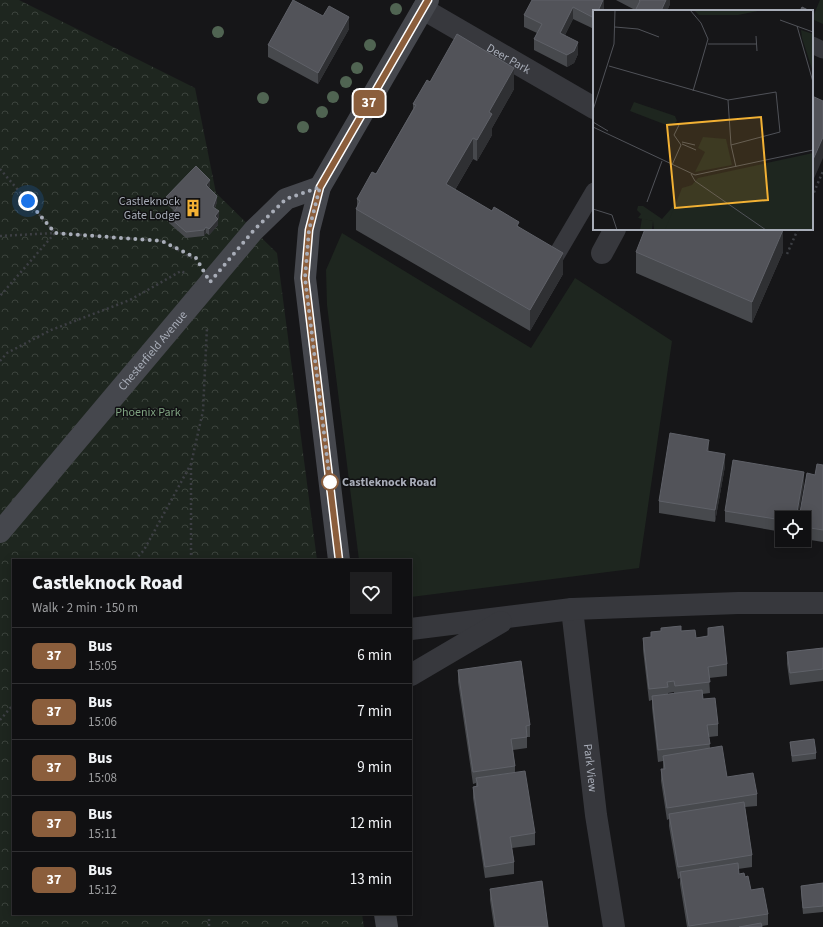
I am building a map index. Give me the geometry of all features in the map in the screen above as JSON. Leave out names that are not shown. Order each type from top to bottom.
[{"type":"main road","points":[[339,559],[305,278],[309,230],[320,187],[426,4]]},
{"type":"main road","name":"Chesterfield Avenue","points":[[0,532],[254,230],[286,199],[320,187]]},
{"type":"main road","points":[[385,915],[387,927]]},
{"type":"street","name":"Deer Park","points":[[426,4],[593,107]]},
{"type":"street","points":[[602,253],[614,230]]},
{"type":"street","points":[[412,629],[572,609],[746,603],[823,603]]},
{"type":"street","name":"Park View","points":[[572,609],[596,815],[614,927]]},
{"type":"street","points":[[412,674],[511,617]]},
{"type":"lane","points":[[813,45],[823,50]]},
{"type":"lane","points":[[554,259],[593,193]]},
{"type":"path","points":[[0,169],[55,233]]},
{"type":"path","points":[[813,195],[823,171]]},
{"type":"path","points":[[787,254],[798,230]]},
{"type":"path","points":[[0,296],[55,233]]},
{"type":"path","points":[[0,236],[55,233],[162,241],[196,258],[210,282],[203,411],[192,464],[191,559]]},
{"type":"path","points":[[0,361],[7,353],[51,330],[130,300],[181,272],[210,282]]},
{"type":"path","points":[[136,559],[144,550],[192,464]]},
{"type":"path","points":[[0,720],[12,706]]},
{"type":"path","points":[[209,915],[209,927]]},
{"type":"green space","name":"Phoenix Park","points":[[0,0],[19,0],[195,88],[216,193],[277,253],[317,559],[12,559],[12,915],[362,915],[364,927],[0,927]]},
{"type":"green space","points":[[820,0],[823,0],[823,24],[813,19]]},
{"type":"green space","points":[[342,233],[531,348],[575,278],[672,341],[639,568],[412,597],[412,559],[359,559],[327,305],[326,270]]},
{"type":"building","points":[[293,0],[323,16],[329,6],[349,17],[318,73],[268,45]]},
{"type":"building","points":[[532,0],[603,0],[598,10],[593,10],[593,17],[573,7],[560,33],[578,42],[574,51],[567,55],[534,39],[542,24],[524,15]]},
{"type":"building","points":[[639,0],[666,0],[661,10],[636,10],[640,1]]},
{"type":"building","points":[[802,7],[808,10],[800,10]]},
{"type":"building","points":[[457,34],[514,68],[489,112],[492,114],[477,140],[473,138],[446,184],[492,211],[494,207],[519,222],[517,226],[563,253],[530,310],[356,209],[360,201],[357,199],[372,172],[376,174],[416,105],[413,104],[427,80],[430,82]]},
{"type":"building","points":[[813,96],[823,101],[823,137],[813,160]]},
{"type":"building","name":"Castleknock Gate Lodge","points":[[196,166],[210,180],[206,185],[217,196],[213,207],[219,211],[215,216],[218,219],[209,229],[206,227],[204,230],[186,232],[169,217],[177,208],[166,197]]},
{"type":"building","points":[[645,230],[783,230],[752,302],[636,252]]},
{"type":"building","points":[[670,433],[709,440],[707,451],[725,454],[715,510],[659,501]]},
{"type":"building","points":[[733,460],[804,472],[797,511],[775,511],[775,519],[725,511]]},
{"type":"building","points":[[817,464],[823,465],[823,530],[811,528],[811,511],[800,511],[807,473],[815,475]]},
{"type":"building","points":[[681,626],[681,631],[695,630],[696,638],[708,636],[708,628],[723,626],[727,664],[708,667],[710,682],[675,686],[674,681],[667,682],[668,687],[649,689],[643,638],[651,637],[651,632],[661,631],[661,628]]},
{"type":"building","points":[[823,648],[823,669],[790,673],[787,652]]},
{"type":"building","points":[[521,661],[530,725],[526,726],[527,737],[511,739],[515,766],[473,772],[458,670]]},
{"type":"building","points":[[702,690],[703,699],[715,698],[718,724],[707,725],[710,744],[658,750],[652,696]]},
{"type":"building","points":[[814,739],[816,753],[792,756],[790,742]]},
{"type":"building","points":[[722,746],[727,777],[753,773],[757,794],[667,808],[661,769],[665,769],[663,756]]},
{"type":"building","points":[[525,771],[535,833],[510,837],[514,862],[485,867],[473,787],[478,786],[476,778]]},
{"type":"building","points":[[744,802],[752,855],[678,867],[669,814]]},
{"type":"building","points":[[738,863],[739,874],[744,873],[745,877],[748,876],[751,890],[763,888],[768,914],[689,926],[680,872]]},
{"type":"building","points":[[542,881],[548,927],[496,927],[490,889]]},
{"type":"building","points":[[823,883],[823,906],[803,908],[801,886]]},
{"type":"building","points":[[761,923],[762,927],[739,927]]},
{"type":"bus line","name":"37","points":[[339,559],[305,278],[309,230],[320,187],[428,0]]},
{"type":"place","name":"Castleknock Gate Lodge","points":[[193,208]]},
{"type":"place","name":"Castleknock Road","points":[[330,482]]},
{"type":"route","points":[[28,201],[55,233],[162,241],[196,258],[210,282],[254,230],[286,199],[320,187],[309,230],[305,278],[330,482]]}]
